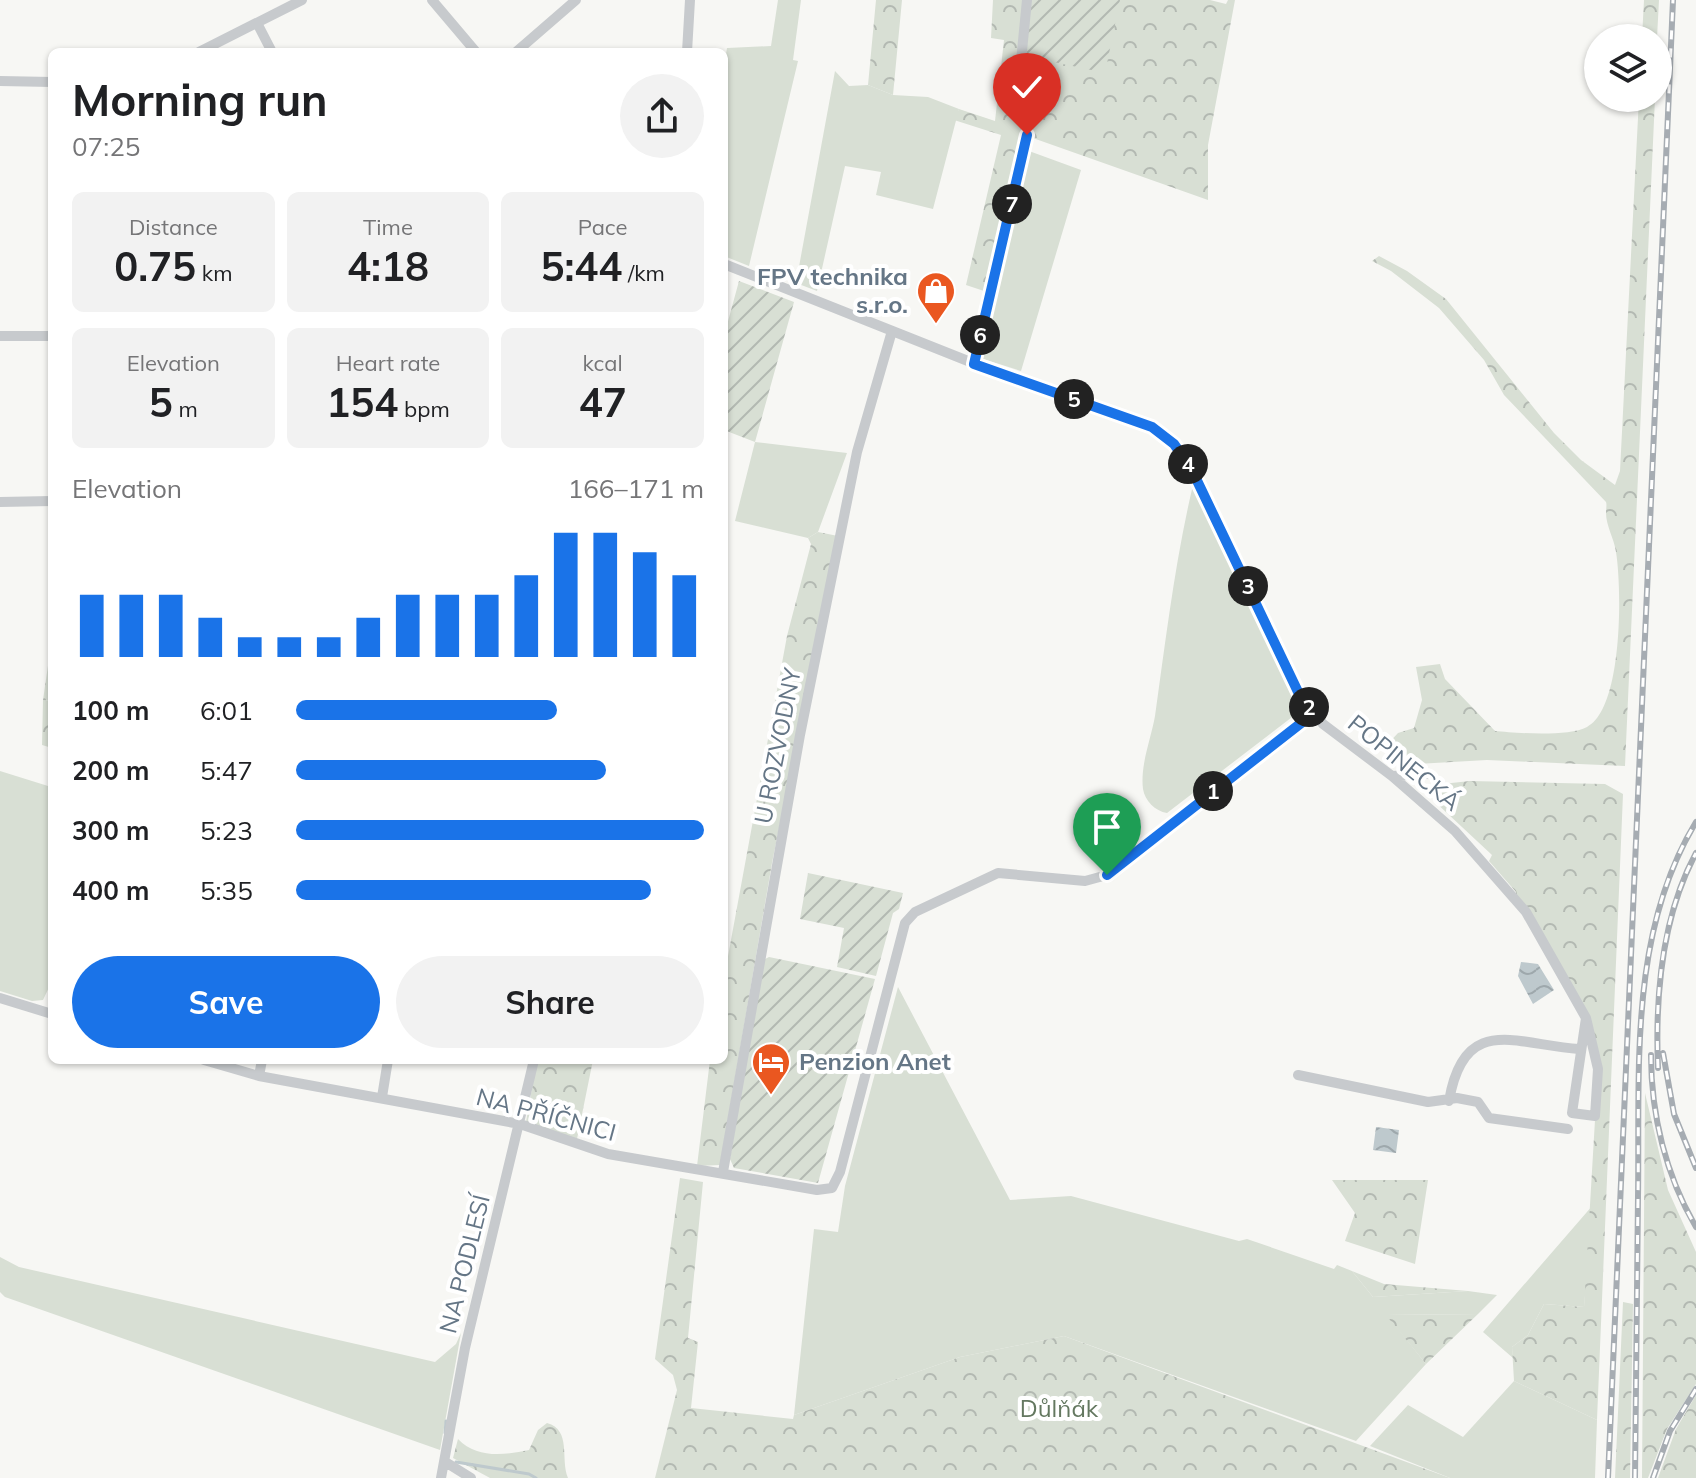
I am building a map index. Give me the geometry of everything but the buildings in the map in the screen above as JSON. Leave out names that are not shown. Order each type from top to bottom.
[{"type":"street","points":[[207,48],[302,0]]},
{"type":"street","points":[[432,0],[473,48]]},
{"type":"street","points":[[521,48],[576,0]]},
{"type":"street","points":[[687,48],[690,0]]},
{"type":"street","points":[[974,364],[1027,135],[1018,92],[1027,0]]},
{"type":"street","points":[[257,23],[270,48]]},
{"type":"street","points":[[0,81],[48,82]]},
{"type":"street","name":"POPINECKÁ","points":[[728,266],[974,364],[1152,427],[1174,444],[1191,468],[1300,696],[1323,724],[1392,776],[1455,831],[1526,912],[1586,1018],[1598,1069],[1595,1116],[1572,1113],[1579,1049]]},
{"type":"street","name":"U ROZVODNY","points":[[723,1172],[800,735],[857,452],[892,331]]},
{"type":"street","points":[[0,336],[48,336]]},
{"type":"street","points":[[0,502],[48,501]]},
{"type":"street","name":"NA PŘÍČNICI","points":[[218,1064],[259,1076],[520,1124],[608,1154],[817,1190],[832,1188],[840,1172],[905,923],[915,912],[998,873],[1085,881],[1107,875],[1314,713]]},
{"type":"street","points":[[1392,776],[1426,774]]},
{"type":"street","points":[[0,998],[48,1013]]},
{"type":"street","points":[[1449,1101],[1462,1063],[1483,1041],[1504,1038],[1579,1049],[1586,1018]]},
{"type":"street","points":[[259,1076],[261,1064]]},
{"type":"street","points":[[382,1097],[387,1064]]},
{"type":"street","name":"NA PODLESÍ","points":[[441,1478],[447,1463],[465,1348],[533,1064]]},
{"type":"street","points":[[1298,1075],[1428,1102],[1457,1098],[1478,1102],[1489,1118],[1568,1129]]},
{"type":"street","points":[[447,1463],[471,1478]]},
{"type":"green space","points":[[778,0],[801,0],[793,60],[798,61],[749,266],[728,258],[727,48],[771,46]]},
{"type":"green space","points":[[876,0],[902,0],[893,95],[868,85]]},
{"type":"green space","points":[[993,0],[1210,0],[1226,4],[1228,0],[1235,0],[1208,145],[1208,200],[1030,137],[990,293],[966,285],[1001,135],[954,120],[959,109],[995,121],[1004,40],[991,38]]},
{"type":"green space","points":[[1030,0],[1120,0],[1105,73],[1026,56]]},
{"type":"green space","points":[[1644,0],[1659,0],[1658,24],[1643,24]]},
{"type":"green space","points":[[835,71],[849,86],[868,85],[893,95],[928,97],[959,109],[933,209],[876,195],[881,172],[845,166],[817,291],[796,283]]},
{"type":"green space","points":[[1638,112],[1654,112],[1625,766],[1487,760],[1399,765],[1384,748],[1398,733],[1414,728],[1422,700],[1416,667],[1440,664],[1445,679],[1495,731],[1555,733],[1587,727],[1599,716],[1614,673],[1619,619],[1618,569],[1606,518],[1606,502],[1504,395],[1484,360],[1439,308],[1391,271],[1372,261],[1379,256],[1407,271],[1446,299],[1554,433],[1581,460],[1615,485],[1620,471]]},
{"type":"green space","points":[[1029,151],[1081,170],[1021,371],[980,358]]},
{"type":"green space","points":[[739,281],[794,302],[755,442],[728,432],[728,321]]},
{"type":"green space","points":[[755,442],[847,453],[818,532],[808,538],[735,521]]},
{"type":"green space","points":[[1193,485],[1300,711],[1167,813],[1155,808],[1146,798],[1143,771]]},
{"type":"green space","points":[[818,532],[838,536],[772,863],[720,1165],[697,1166],[710,1064],[728,1064],[728,956],[787,636],[811,544],[808,538]]},
{"type":"green space","points":[[48,666],[48,701],[43,700]]},
{"type":"green space","points":[[43,700],[48,701],[48,747],[42,745]]},
{"type":"green space","points":[[0,771],[48,786],[48,989],[43,1000],[32,1001],[0,991]]},
{"type":"green space","points":[[1470,781],[1605,784],[1623,794],[1597,1420],[1514,1381],[1512,1347],[1528,1335],[1544,1304],[1584,1307],[1598,1069],[1586,1018],[1514,898],[1516,892],[1489,861],[1492,855],[1433,800],[1442,784]]},
{"type":"green space","points":[[808,873],[903,893],[899,909],[893,913],[876,976],[837,967],[844,928],[800,919]]},
{"type":"green space","points":[[769,957],[875,979],[818,1183],[734,1168],[730,1159],[763,960]]},
{"type":"green space","points":[[898,987],[1010,1200],[1071,1196],[1239,1241],[1247,1239],[1334,1269],[1337,1265],[1352,1271],[1373,1297],[1468,1291],[1497,1295],[1478,1314],[1387,1315],[1426,1364],[1356,1441],[1064,1336],[960,1357],[794,1415],[814,1229],[838,1232],[845,1186]]},
{"type":"green space","points":[[536,1064],[592,1064],[577,1139],[526,1122]]},
{"type":"green space","points":[[1645,1093],[1668,1190],[1696,1252],[1696,1384],[1667,1429],[1648,1478],[1642,1478]]},
{"type":"green space","name":"Důlňák","points":[[680,1178],[703,1182],[688,1338],[698,1342],[691,1408],[793,1419],[794,1415],[960,1357],[1064,1336],[1450,1478],[655,1478],[677,1390],[673,1375],[655,1359]]},
{"type":"green space","points":[[1332,1180],[1428,1180],[1415,1264],[1345,1241],[1355,1213]]},
{"type":"green space","points":[[1593,1205],[1584,1307],[1544,1304],[1528,1335],[1512,1347],[1513,1358],[1483,1332]]},
{"type":"green space","points":[[0,1257],[19,1267],[435,1362],[456,1344],[461,1333],[440,1450],[5,1297],[0,1292]]},
{"type":"green space","points":[[1352,1271],[1384,1284],[1468,1291],[1373,1297]]},
{"type":"green space","points":[[1623,1302],[1633,1304],[1630,1478],[1615,1478]]},
{"type":"green space","points":[[1478,1314],[1426,1364],[1386,1315]]},
{"type":"green space","points":[[1514,1381],[1597,1420],[1595,1478],[1450,1478],[1370,1446],[1408,1405],[1463,1437]]},
{"type":"green space","points":[[1696,1395],[1696,1478],[1658,1478],[1676,1429]]},
{"type":"green space","points":[[547,1423],[555,1427],[563,1438],[568,1478],[490,1478],[453,1458],[458,1439],[482,1453],[529,1450],[538,1430]]},
{"type":"water","points":[[1521,962],[1538,964],[1554,990],[1533,1004],[1518,976]]},
{"type":"water","points":[[1376,1127],[1399,1130],[1396,1153],[1373,1150]]},
{"type":"waterway","points":[[445,1433],[446,1421]]},
{"type":"waterway","points":[[456,1462],[529,1474],[536,1478]]},
{"type":"railway","points":[[1608,1478],[1673,0]]},
{"type":"railway","points":[[1635,1478],[1638,1101],[1642,1004],[1648,957],[1659,910],[1674,865],[1696,822]]},
{"type":"railway","points":[[1658,1068],[1659,985],[1663,958],[1675,904],[1696,853]]},
{"type":"railway","points":[[1663,1053],[1674,1114],[1696,1168]]},
{"type":"railway","points":[[1651,1055],[1654,1100],[1662,1144],[1676,1187],[1696,1227]]},
{"type":"railway","points":[[1653,1478],[1670,1431],[1696,1389]]},
{"type":"place","name":"FPV technika s.r.o.","points":[[936,325]]},
{"type":"place","name":"Penzion Anet","points":[[771,1096]]},
{"type":"route","points":[[1027,135],[974,364],[1152,427],[1174,444],[1191,468],[1300,696],[1314,713],[1107,875]]}]
